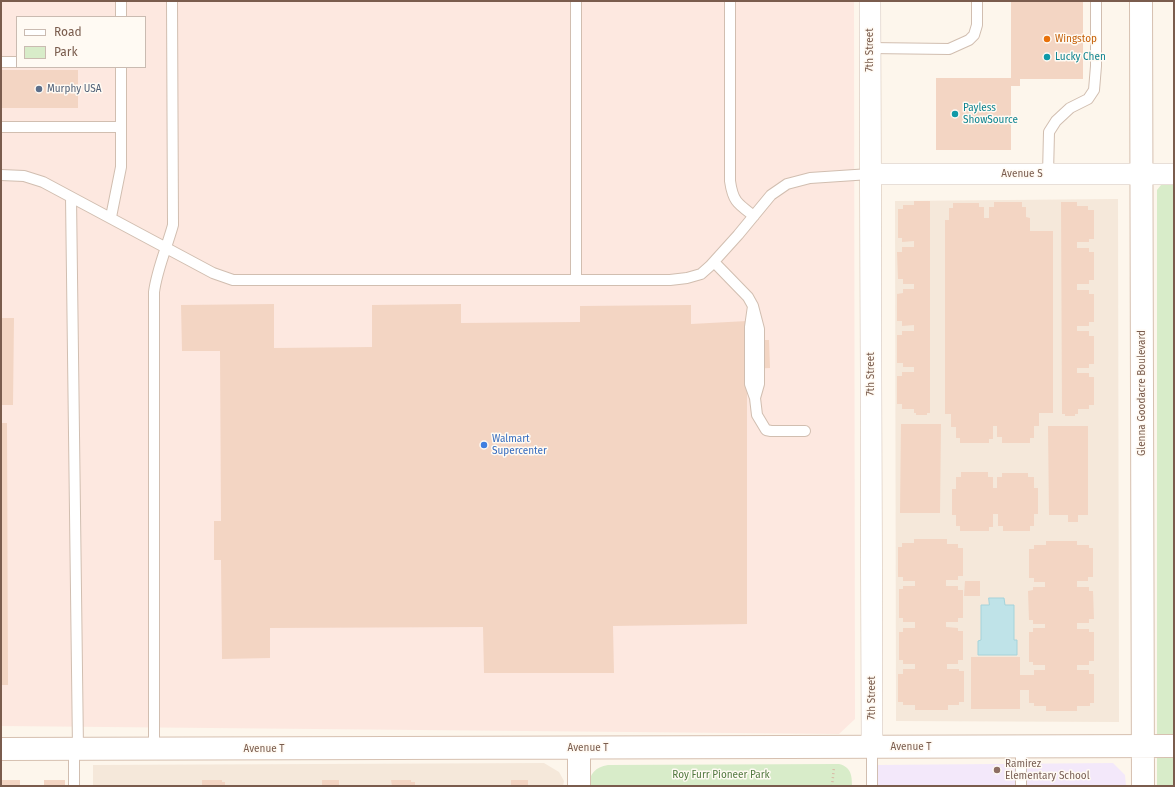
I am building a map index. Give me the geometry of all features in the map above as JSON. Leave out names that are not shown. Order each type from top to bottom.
[{"type":"street","name":"7th Street","points":[[870,1],[872,747]]},
{"type":"street","name":"Glenna Goodacre Boulevard","points":[[1141,1],[1143,786]]},
{"type":"street","name":"Avenue S","points":[[870,174],[1174,174]]},
{"type":"street","name":"Avenue T","points":[[1,749],[1174,746]]},
{"type":"street","points":[[579,748],[579,786]]},
{"type":"lane","points":[[121,1],[121,16]]},
{"type":"lane","points":[[154,749],[154,292],[158,270],[172,225],[172,1]]},
{"type":"lane","points":[[576,1],[576,280]]},
{"type":"lane","points":[[730,1],[730,181],[732,194],[736,202],[754,216]]},
{"type":"lane","points":[[870,48],[949,49],[969,40],[974,35],[977,25],[977,1]]},
{"type":"lane","points":[[1048,174],[1049,132],[1056,121],[1070,108],[1088,99],[1094,90],[1096,66],[1096,1]]},
{"type":"lane","points":[[1,62],[16,62]]},
{"type":"lane","points":[[111,218],[121,167],[121,68]]},
{"type":"lane","points":[[1,128],[121,128]]},
{"type":"lane","points":[[1,175],[24,176],[44,182],[213,273],[233,280],[670,280],[687,278],[701,274],[714,262],[771,195],[778,189],[798,180],[810,178],[870,174]]},
{"type":"lane","points":[[71,197],[76,749],[74,786]]},
{"type":"lane","points":[[714,262],[748,297],[753,306],[759,329],[759,384],[755,398],[757,415],[766,430],[805,431]]},
{"type":"lane","points":[[872,747],[872,786]]},
{"type":"lane","points":[[1021,747],[1021,786]]},
{"type":"shaded area","points":[[1,1],[854,1],[855,719],[839,734],[1,726]]},
{"type":"shaded area","points":[[1118,199],[1119,722],[896,721],[895,201]]},
{"type":"shaded area","points":[[544,763],[559,772],[564,781],[563,786],[93,786],[93,765]]},
{"type":"shaded area","name":"Ramirez Elementary School","points":[[1113,763],[1125,775],[1126,786],[875,786],[875,765]]},
{"type":"green space","points":[[1174,181],[1174,786],[1157,786],[1157,190],[1161,185]]},
{"type":"green space","name":"Roy Furr Pioneer Park","points":[[839,764],[846,767],[850,772],[852,786],[588,786],[590,778],[596,769],[608,765]]},
{"type":"water","points":[[989,598],[1004,598],[1005,605],[1014,605],[1014,640],[1017,640],[1017,655],[978,655],[978,641],[981,640],[981,605],[989,605]]},
{"type":"building","points":[[1011,1],[1083,1],[1083,79],[1020,79],[1020,86],[1011,86],[1011,150],[936,150],[936,78],[1011,78]]},
{"type":"building","name":"Murphy USA","points":[[1,70],[78,70],[78,108],[1,108]]},
{"type":"building","points":[[914,201],[930,201],[930,413],[927,413],[927,415],[916,415],[916,413],[914,413],[914,409],[902,409],[902,404],[897,404],[897,376],[902,376],[902,372],[914,372],[914,367],[903,367],[903,363],[897,363],[897,335],[902,335],[902,331],[914,331],[914,325],[902,326],[902,321],[897,321],[897,294],[903,293],[903,289],[914,289],[914,284],[903,284],[903,279],[898,279],[897,252],[902,252],[902,247],[914,247],[914,241],[902,242],[902,238],[898,238],[898,209],[903,209],[903,205],[914,205]]},
{"type":"building","points":[[994,202],[1022,202],[1022,207],[1026,207],[1026,217],[1030,218],[1030,231],[1053,231],[1053,413],[1039,413],[1039,426],[1034,426],[1034,438],[1030,438],[1030,443],[1002,443],[1002,437],[997,437],[997,426],[993,426],[993,439],[989,439],[989,443],[960,443],[960,438],[956,438],[956,427],[951,427],[951,414],[945,414],[945,220],[949,220],[949,208],[953,208],[953,203],[979,203],[979,207],[984,207],[984,218],[989,218],[989,207],[994,207]]},
{"type":"building","points":[[1061,202],[1077,202],[1077,206],[1088,206],[1088,210],[1094,210],[1094,239],[1089,239],[1089,242],[1077,242],[1077,248],[1089,248],[1089,252],[1094,252],[1094,280],[1089,280],[1089,284],[1077,284],[1077,290],[1089,290],[1089,294],[1094,294],[1094,322],[1089,322],[1089,326],[1077,326],[1077,331],[1089,331],[1089,336],[1094,336],[1094,364],[1089,364],[1089,368],[1077,368],[1077,373],[1089,373],[1089,377],[1094,377],[1094,405],[1089,405],[1089,409],[1078,409],[1078,414],[1075,414],[1075,416],[1065,416],[1065,414],[1062,414]]},
{"type":"building","name":"Walmart Supercenter","points":[[274,304],[274,348],[372,347],[372,305],[461,304],[461,323],[580,322],[580,306],[691,305],[691,324],[747,321],[747,340],[769,340],[770,368],[747,369],[747,624],[613,626],[614,673],[484,673],[483,627],[270,628],[270,658],[222,659],[221,560],[214,560],[214,521],[221,521],[220,351],[182,351],[181,305]]},
{"type":"building","points":[[1,318],[14,318],[13,405],[1,405]]},
{"type":"building","points":[[1,423],[7,423],[8,685],[1,685]]},
{"type":"building","points":[[901,424],[941,424],[940,513],[900,513]]},
{"type":"building","points":[[1048,426],[1088,426],[1088,515],[1078,515],[1078,522],[1068,522],[1068,515],[1049,515]]},
{"type":"building","points":[[961,472],[988,472],[988,477],[993,477],[993,488],[997,488],[997,477],[1002,477],[1002,473],[1028,473],[1028,477],[1034,477],[1034,488],[1038,488],[1038,514],[1034,514],[1034,526],[1030,526],[1030,531],[1003,531],[1003,526],[998,526],[998,514],[993,514],[993,527],[989,527],[989,531],[960,531],[960,526],[956,526],[956,515],[952,515],[952,489],[956,489],[956,477],[961,477]]},
{"type":"building","points":[[914,539],[947,539],[947,544],[958,544],[958,548],[963,548],[963,576],[958,576],[958,580],[946,580],[946,586],[958,586],[958,590],[963,590],[963,618],[958,618],[958,622],[946,622],[946,627],[958,628],[958,631],[963,631],[963,660],[958,660],[958,664],[947,664],[947,669],[959,669],[959,671],[964,671],[964,702],[959,702],[959,705],[948,705],[948,710],[915,710],[915,705],[903,705],[903,702],[898,702],[898,674],[903,674],[903,669],[915,669],[915,664],[903,664],[903,660],[899,660],[899,632],[903,632],[903,628],[915,628],[915,622],[903,622],[903,618],[899,618],[899,589],[903,589],[903,586],[915,586],[915,581],[903,581],[903,577],[898,577],[898,547],[902,547],[902,543],[914,543]]},
{"type":"building","points":[[1046,541],[1077,541],[1077,545],[1089,545],[1089,548],[1093,548],[1093,577],[1088,577],[1088,581],[1077,581],[1077,587],[1089,587],[1089,591],[1093,591],[1094,619],[1089,619],[1089,623],[1077,623],[1077,629],[1089,629],[1089,632],[1094,632],[1094,661],[1089,661],[1089,665],[1077,665],[1077,670],[1089,670],[1089,674],[1094,674],[1094,703],[1090,703],[1090,706],[1077,706],[1077,711],[1046,711],[1046,706],[1034,706],[1034,703],[1029,703],[1029,690],[1020,690],[1020,709],[971,709],[971,657],[1020,657],[1020,675],[1034,675],[1034,670],[1045,670],[1045,665],[1033,665],[1033,662],[1029,662],[1029,632],[1033,632],[1033,628],[1045,628],[1045,624],[1033,624],[1033,620],[1029,620],[1028,591],[1033,590],[1033,587],[1045,587],[1045,582],[1034,582],[1034,578],[1029,578],[1029,549],[1034,549],[1034,545],[1046,545]]},
{"type":"building","points":[[965,581],[980,581],[980,596],[964,596]]},
{"type":"building","points":[[1,780],[20,780],[20,786],[1,786]]},
{"type":"building","points":[[44,780],[65,780],[65,786],[44,786]]},
{"type":"building","points":[[202,780],[222,780],[222,782],[225,782],[225,786],[202,786]]},
{"type":"building","points":[[322,780],[339,780],[339,786],[322,786]]},
{"type":"building","points":[[391,780],[411,780],[411,782],[415,782],[415,786],[392,786]]},
{"type":"building","points":[[511,780],[528,780],[528,786],[511,786]]},
{"type":"place","name":"Wingstop","points":[[1047,39]]},
{"type":"place","name":"Lucky Chen","points":[[1047,57]]},
{"type":"place","name":"Murphy USA","points":[[39,89]]},
{"type":"place","name":"Payless ShowSource","points":[[955,114]]},
{"type":"place","name":"Walmart Supercenter","points":[[484,445]]},
{"type":"place","name":"Ramirez Elementary School","points":[[997,770]]}]
